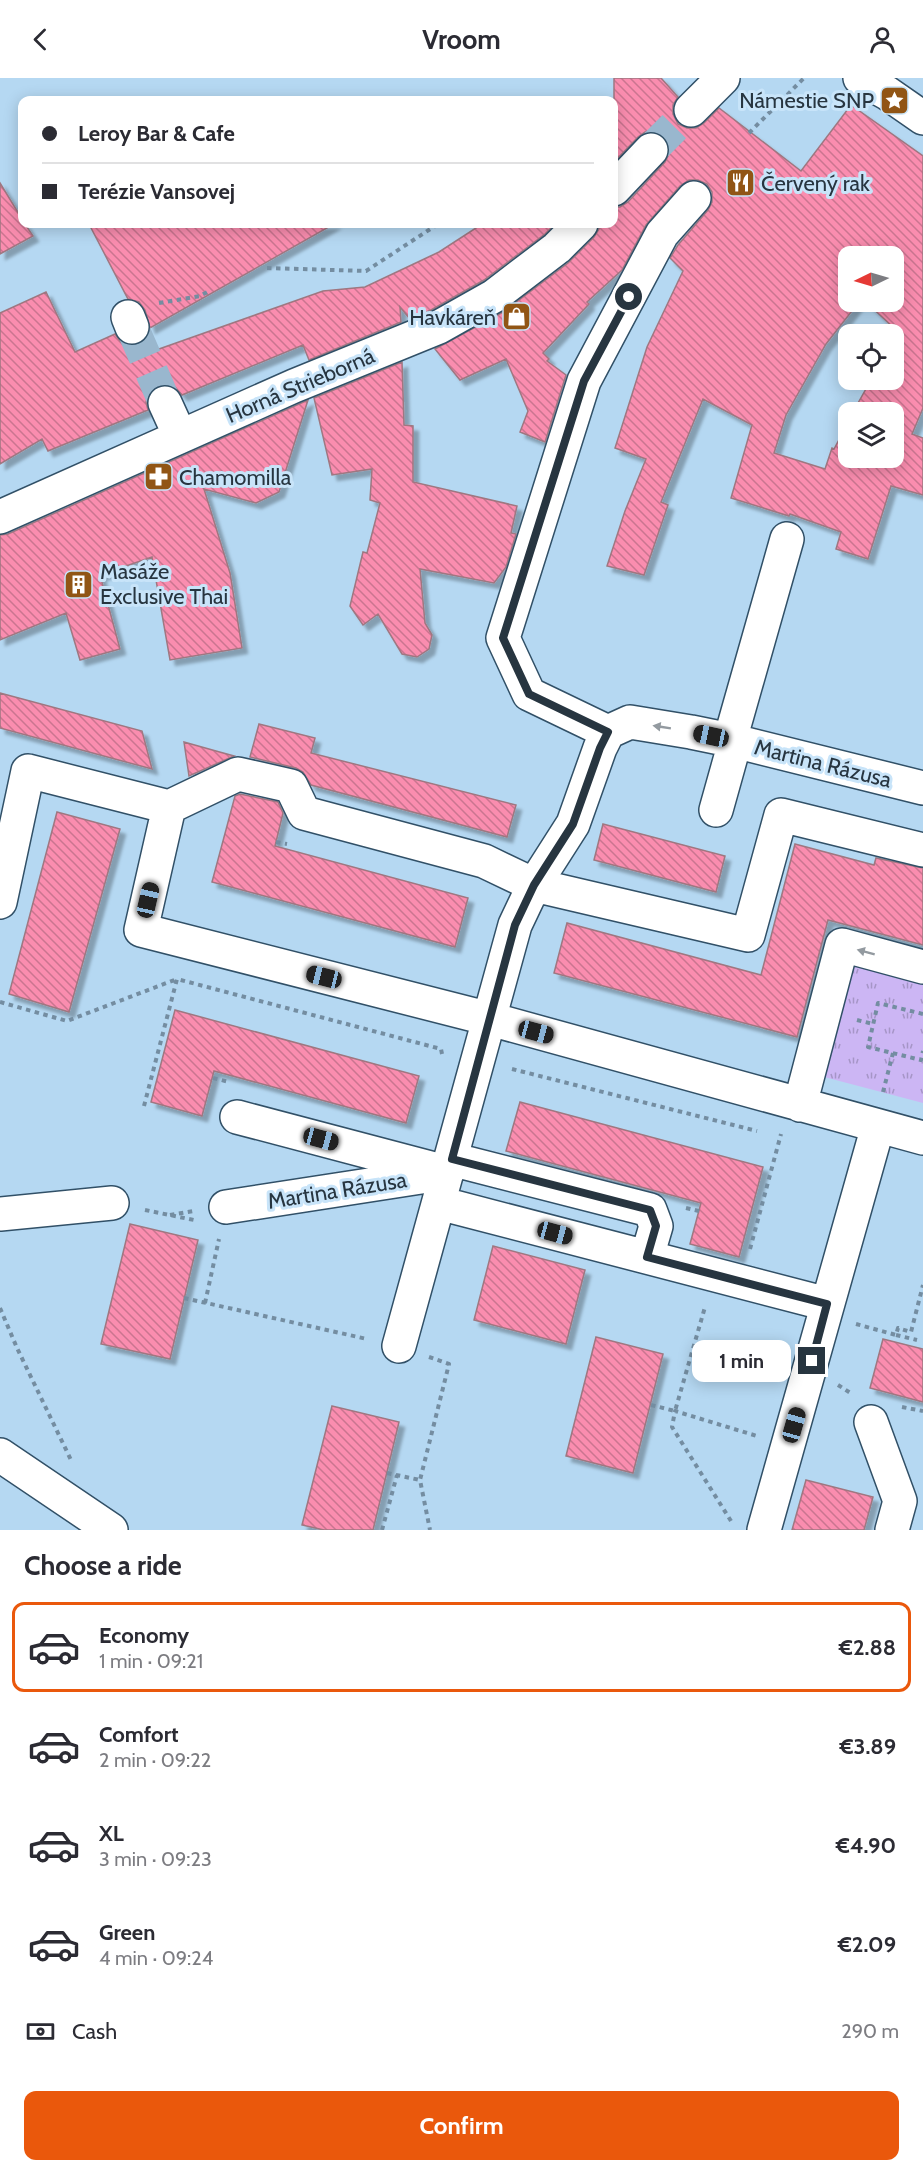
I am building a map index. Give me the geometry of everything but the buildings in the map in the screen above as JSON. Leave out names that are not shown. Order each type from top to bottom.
[{"type":"street","points":[[691,110],[723,78]]},
{"type":"street","points":[[860,78],[910,100]]},
{"type":"street","points":[[618,185],[651,150]]},
{"type":"street","points":[[608,732],[529,694],[503,638],[584,381],[662,234],[694,198]]},
{"type":"street","name":"Horná Strieborná","points":[[0,517],[294,386],[439,327],[494,296],[557,248],[577,228]]},
{"type":"street","points":[[165,403],[180,436]]},
{"type":"street","points":[[725,812],[787,539]]},
{"type":"street","name":"Martina Rázusa","points":[[399,1346],[515,925],[534,885],[573,824],[608,732],[630,722],[740,743],[923,788]]},
{"type":"street","points":[[0,902],[28,771],[169,807],[238,774],[291,786],[304,813],[484,861],[534,885],[748,935],[781,815],[923,850]]},
{"type":"street","points":[[169,807],[141,930],[490,1019],[923,1138]]},
{"type":"street","points":[[795,1103],[842,945],[923,967]]},
{"type":"street","points":[[237,1117],[446,1178],[647,1257],[827,1304]]},
{"type":"street","points":[[764,1530],[878,1126]]},
{"type":"street","points":[[446,1178],[650,1210],[656,1226],[647,1257]]},
{"type":"street","name":"Martina Rázusa","points":[[224,1216],[446,1178]]},
{"type":"street","points":[[0,1214],[112,1203]]},
{"type":"street","points":[[871,1422],[900,1502],[892,1530]]},
{"type":"street","points":[[0,1455],[111,1530]]},
{"type":"path","points":[[749,133],[804,78]]},
{"type":"path","points":[[267,268],[366,271],[432,228]]},
{"type":"path","points":[[130,322],[160,303],[200,296],[211,290]]},
{"type":"path","points":[[144,1106],[177,979],[176,939]]},
{"type":"path","points":[[0,1002],[67,1021],[177,979],[441,1049],[444,1059]]},
{"type":"path","points":[[923,1014],[878,1003],[868,1047],[921,1060],[923,1051]]},
{"type":"path","points":[[883,1092],[893,1053]]},
{"type":"path","points":[[513,1068],[758,1131]]},
{"type":"path","points":[[213,1078],[233,1083]]},
{"type":"path","points":[[749,1252],[781,1137],[795,1103]]},
{"type":"path","points":[[769,1134],[790,1140]]},
{"type":"path","points":[[112,1203],[224,1216],[204,1303]]},
{"type":"path","points":[[715,1274],[672,1427],[736,1530]]},
{"type":"path","points":[[896,1335],[898,1328],[911,1332],[923,1286]]},
{"type":"path","points":[[184,1298],[399,1346],[449,1364],[420,1480],[430,1530]]},
{"type":"path","points":[[0,1308],[72,1462]]},
{"type":"path","points":[[854,1324],[916,1340]]},
{"type":"path","points":[[651,1405],[764,1438]]},
{"type":"path","points":[[387,1473],[420,1480]]},
{"type":"path","points":[[382,1530],[397,1475]]},
{"type":"green space","points":[[842,945],[923,967],[923,1103],[809,1073]]},
{"type":"tunnel","points":[[651,150],[691,110]]},
{"type":"tunnel","points":[[132,327],[165,403]]},
{"type":"place","name":"Námestie SNP","points":[[895,100]]},
{"type":"place","name":"Červený rak","points":[[740,183]]},
{"type":"place","name":"Havkáreň","points":[[517,317]]},
{"type":"place","name":"Chamomilla","points":[[158,477]]},
{"type":"place","name":"Masáže Exclusive Thai","points":[[79,584]]},
{"type":"route","points":[[629,297],[584,381],[503,638],[529,694],[608,732],[573,824],[534,885],[515,925],[452,1159],[650,1210],[656,1226],[647,1257],[827,1304],[812,1361]]}]
